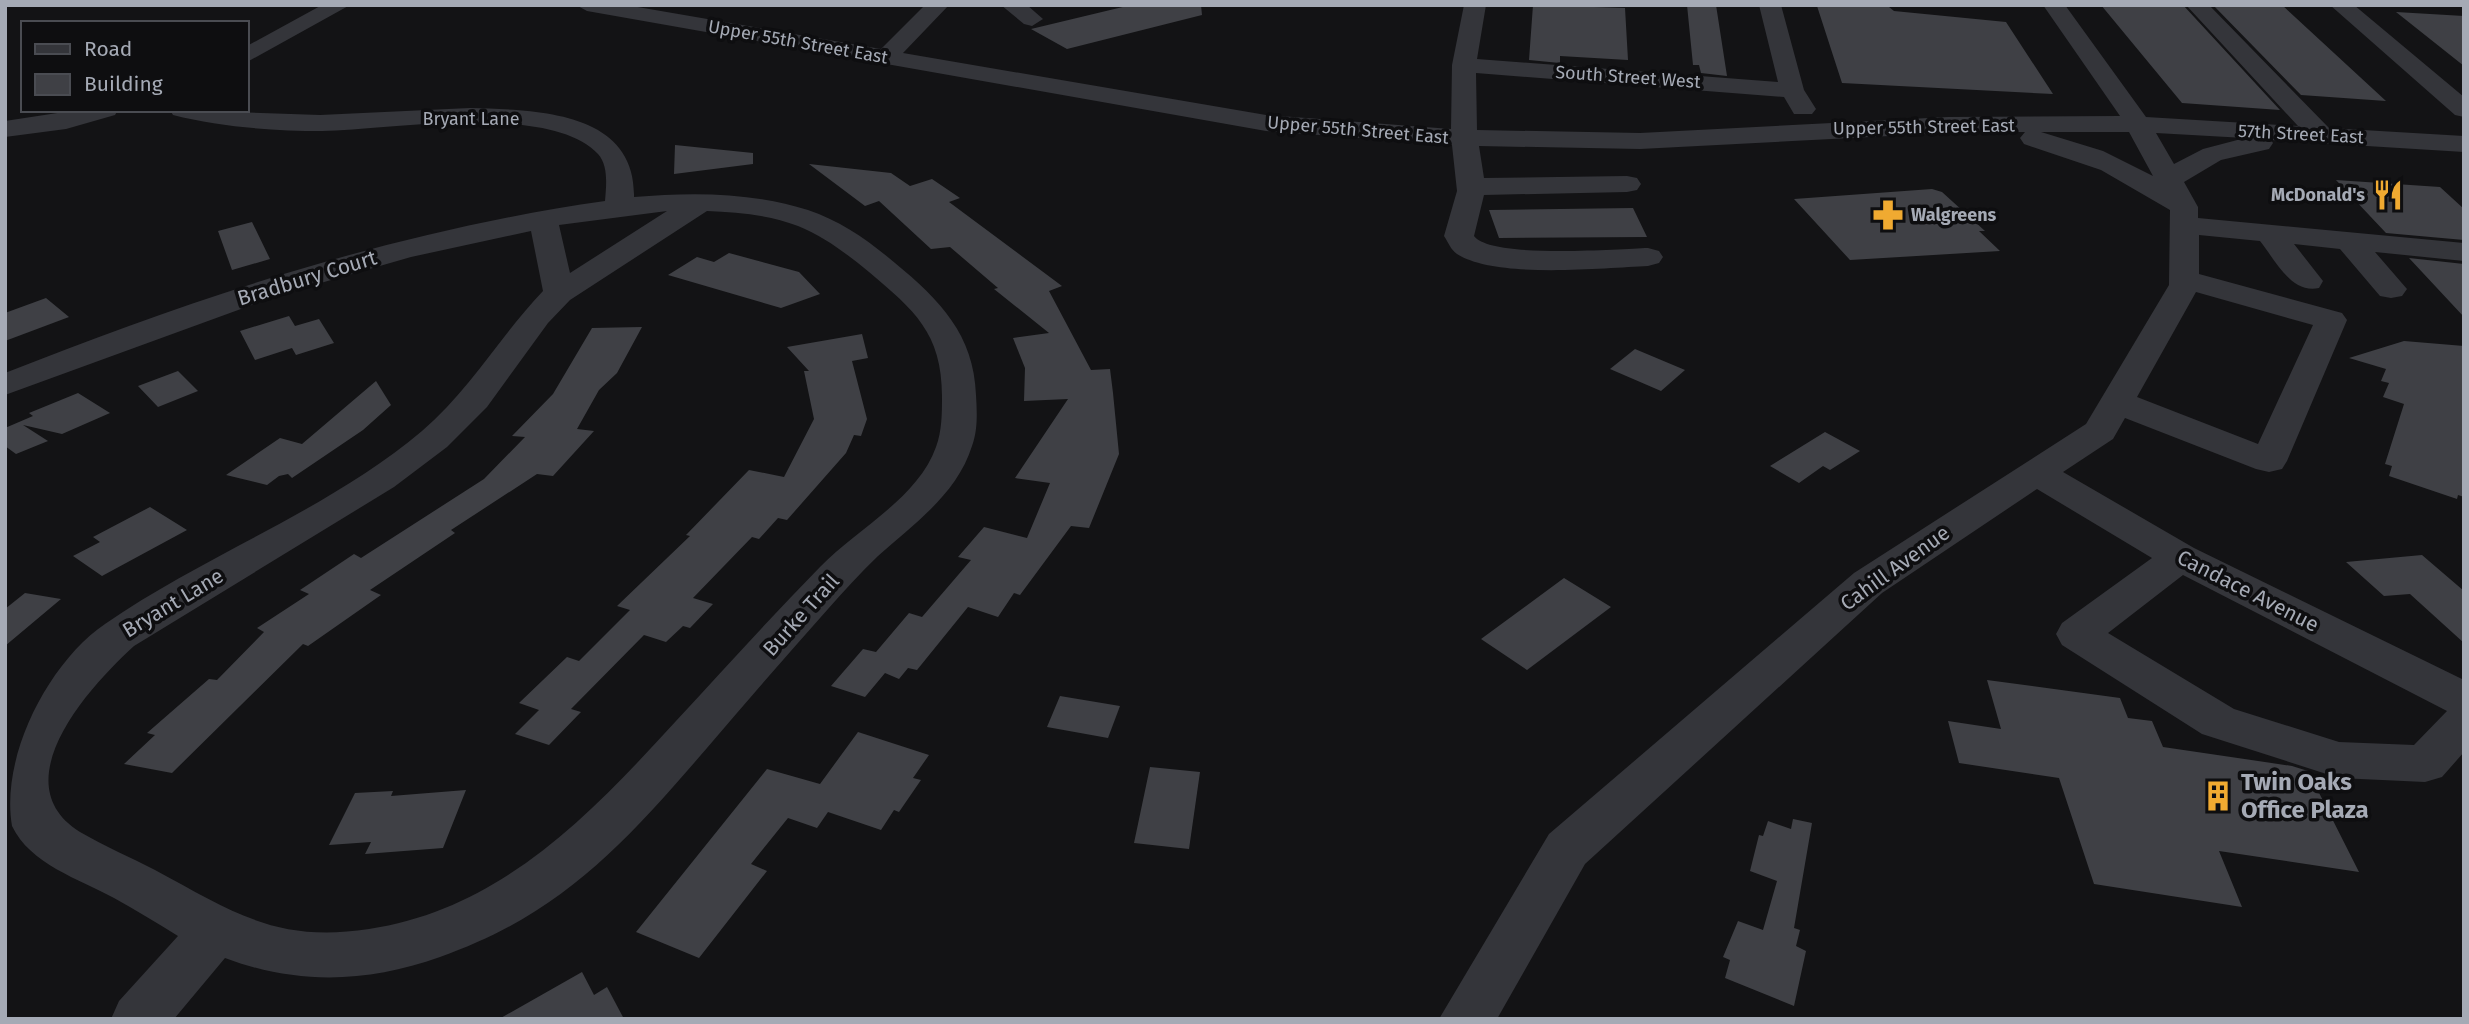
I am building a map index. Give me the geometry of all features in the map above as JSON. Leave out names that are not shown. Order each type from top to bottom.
[{"type":"street","points":[[248,54],[339,5]]},
{"type":"street","name":"Upper 55th Street East","points":[[587,5],[1266,123],[1464,138],[1640,141],[1948,125],[2138,124]]},
{"type":"street","points":[[886,57],[938,5]]},
{"type":"street","points":[[1012,5],[1032,19]]},
{"type":"street","points":[[1475,5],[1464,65],[1464,138],[1471,187],[1459,236],[1465,246],[1483,254],[1520,259],[1648,257]]},
{"type":"street","points":[[1770,5],[1792,90],[1815,130]]},
{"type":"street","name":"Cahill Avenue","points":[[1467,1019],[1567,849],[1868,583],[2100,431],[2117,402],[2184,285],[2180,204],[2138,124],[2054,5]]},
{"type":"street","points":[[2197,5],[2321,135]]},
{"type":"street","points":[[2340,5],[2464,110]]},
{"type":"street","name":"South Street West","points":[[1464,65],[1792,90]]},
{"type":"street","points":[[5,129],[66,121],[99,112]]},
{"type":"street","name":"Bryant Lane","points":[[203,112],[316,123],[474,116],[564,125],[588,135],[606,147],[617,162],[620,179],[619,208]]},
{"type":"street","name":"57th Street East","points":[[2138,124],[2464,144]]},
{"type":"street","points":[[1948,125],[2075,148],[2119,166],[2180,204],[2269,233],[2464,252]]},
{"type":"street","points":[[2180,204],[2193,161],[2223,150],[2321,135]]},
{"type":"street","points":[[1471,187],[1627,184]]},
{"type":"street","name":"Bryant Lane","points":[[217,929],[63,845],[36,825],[22,799],[21,767],[33,731],[52,698],[82,666],[119,635],[371,485],[434,439],[475,400],[537,316],[559,293],[700,203]]},
{"type":"street","name":"Burke Trail","points":[[217,929],[271,950],[317,955],[374,952],[481,919],[529,893],[579,856],[611,824],[848,563],[923,496],[943,471],[954,447],[959,383],[957,358],[935,314],[838,233],[792,214],[700,203],[619,208]]},
{"type":"street","name":"Bradbury Court","points":[[5,385],[149,329],[277,286],[396,251],[543,220],[619,208]]},
{"type":"street","points":[[543,220],[559,293]]},
{"type":"street","points":[[2269,233],[2308,281]]},
{"type":"street","points":[[2349,241],[2391,289]]},
{"type":"street","points":[[2117,402],[2269,461],[2331,320],[2184,279]]},
{"type":"street","name":"Candace Avenue","points":[[2036,472],[2180,556],[2454,689]]},
{"type":"street","points":[[2180,556],[2077,634],[2218,722],[2339,760],[2425,764],[2464,722]]},
{"type":"street","points":[[139,1019],[217,929]]},
{"type":"building","points":[[1131,5],[1201,5],[1202,15],[1067,49],[1031,29]]},
{"type":"building","points":[[1533,5],[1625,8],[1628,60],[1560,56],[1560,63],[1529,60]]},
{"type":"building","points":[[1687,5],[1716,5],[1727,76],[1701,73],[1699,65],[1693,65]]},
{"type":"building","points":[[2101,5],[2183,5],[2280,110],[2182,103]]},
{"type":"building","points":[[2213,5],[2282,5],[2386,101],[2301,95]]},
{"type":"building","points":[[1817,6],[1889,7],[1894,11],[2006,22],[2053,94],[1842,83]]},
{"type":"building","points":[[2396,12],[2464,16],[2464,66]]},
{"type":"building","points":[[675,145],[753,153],[753,164],[674,174]]},
{"type":"building","points":[[809,164],[891,173],[910,186],[932,179],[960,198],[949,202],[1062,286],[1049,291],[1091,370],[1110,369],[1113,393],[1119,454],[1089,528],[1071,526],[1020,595],[1014,593],[998,617],[968,607],[917,670],[908,668],[899,679],[885,673],[865,697],[831,686],[863,649],[876,652],[909,613],[922,617],[971,560],[958,557],[984,527],[1027,538],[1050,483],[1015,478],[1068,399],[1024,401],[1025,368],[1013,338],[1049,333],[994,289],[998,288],[950,247],[931,249],[879,201],[865,206]]},
{"type":"building","points":[[2336,180],[2440,187],[2464,209],[2464,240],[2386,233]]},
{"type":"building","name":"Walgreens","points":[[1932,189],[1942,192],[1985,231],[1979,231],[2000,251],[1850,260],[1794,199]]},
{"type":"building","points":[[1633,208],[1647,237],[1499,238],[1489,210]]},
{"type":"building","points":[[252,222],[270,259],[232,270],[218,231]]},
{"type":"building","points":[[729,253],[799,272],[820,294],[781,308],[668,275],[697,257],[714,262]]},
{"type":"building","points":[[2409,258],[2464,264],[2464,317]]},
{"type":"building","points":[[46,298],[69,317],[5,341],[5,313]]},
{"type":"building","points":[[289,316],[295,326],[319,319],[334,343],[296,355],[292,348],[255,360],[240,331]]},
{"type":"building","points":[[642,327],[617,373],[599,390],[577,429],[594,431],[553,476],[537,474],[451,530],[455,533],[370,590],[381,595],[308,646],[303,644],[172,773],[124,764],[155,735],[147,733],[209,679],[217,680],[264,632],[257,628],[309,594],[300,590],[354,554],[361,558],[484,479],[525,437],[512,436],[553,394],[592,328]]},
{"type":"building","points":[[862,334],[868,358],[852,361],[867,419],[861,436],[854,435],[846,453],[787,520],[778,518],[759,539],[752,537],[693,598],[713,604],[690,628],[683,626],[666,642],[644,635],[571,709],[581,712],[549,745],[515,734],[539,710],[519,703],[567,657],[579,661],[630,610],[617,606],[690,536],[686,535],[749,470],[784,477],[814,419],[804,371],[809,371],[787,347]]},
{"type":"building","points":[[2404,341],[2464,346],[2464,497],[2458,495],[2457,499],[2389,476],[2392,466],[2385,464],[2404,404],[2383,397],[2389,383],[2381,381],[2386,369],[2349,358]]},
{"type":"building","points":[[1635,349],[1685,370],[1661,391],[1610,369]]},
{"type":"building","points":[[178,371],[198,391],[158,407],[138,386]]},
{"type":"building","points":[[376,381],[391,405],[363,430],[292,478],[288,474],[279,476],[267,485],[226,475],[280,438],[302,444]]},
{"type":"building","points":[[78,393],[110,413],[62,434],[23,425],[48,441],[16,454],[5,446],[5,428],[33,416],[29,413]]},
{"type":"building","points":[[1825,432],[1860,451],[1830,470],[1823,466],[1799,483],[1770,466]]},
{"type":"building","points":[[150,507],[187,530],[102,576],[73,556],[100,542],[93,537]]},
{"type":"building","points":[[2422,555],[2464,591],[2464,643],[2410,594],[2384,596],[2346,562]]},
{"type":"building","points":[[1564,578],[1611,607],[1527,670],[1481,639]]},
{"type":"building","points":[[25,593],[61,599],[5,646],[5,609]]},
{"type":"building","name":"Twin Oaks Office Plaza","points":[[1987,680],[2120,698],[2128,718],[2152,721],[2163,747],[2292,766],[2308,771],[2359,872],[2219,851],[2242,907],[2094,884],[2059,778],[1959,763],[1948,721],[2001,729]]},
{"type":"building","points":[[1060,696],[1120,706],[1108,738],[1047,727]]},
{"type":"building","points":[[858,732],[929,755],[913,778],[921,780],[899,812],[894,810],[881,830],[828,812],[817,828],[788,818],[751,864],[767,871],[699,958],[636,932],[767,769],[820,784]]},
{"type":"building","points":[[1150,767],[1200,772],[1189,849],[1134,843]]},
{"type":"building","points":[[466,790],[443,848],[365,854],[371,842],[329,845],[355,793],[393,791],[391,796]]},
{"type":"building","points":[[1793,819],[1812,823],[1794,928],[1800,930],[1796,946],[1806,951],[1794,1006],[1725,978],[1730,960],[1723,957],[1738,921],[1763,930],[1777,881],[1750,871],[1759,835],[1763,836],[1768,821],[1791,829]]},
{"type":"building","points":[[582,972],[594,995],[607,987],[624,1019],[499,1019]]},
{"type":"place","name":"McDonald's","points":[[2388,195]]},
{"type":"place","name":"Walgreens","points":[[1888,215]]},
{"type":"place","name":"Twin Oaks Office Plaza","points":[[2218,796]]}]
